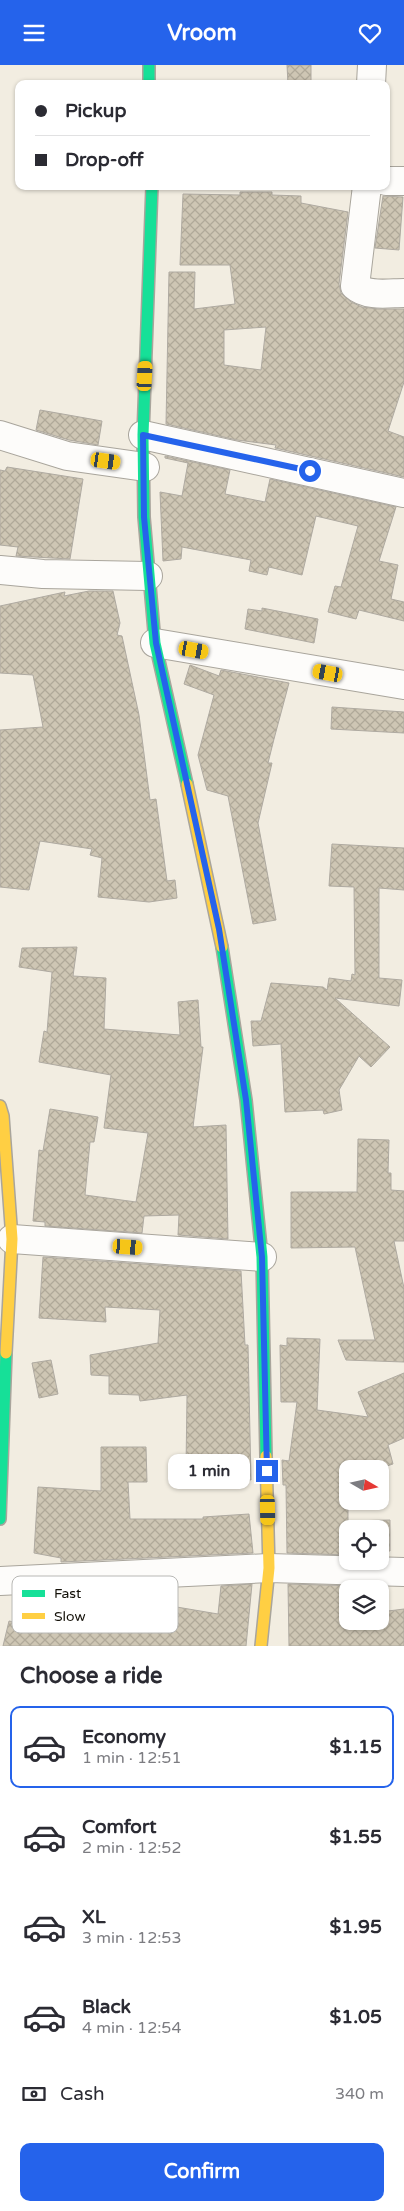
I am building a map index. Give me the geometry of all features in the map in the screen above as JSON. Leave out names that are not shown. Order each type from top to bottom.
[{"type":"street","points":[[149,65],[149,80]]},
{"type":"street","points":[[371,80],[372,65]]},
{"type":"street","points":[[390,181],[404,181]]},
{"type":"street","points":[[152,190],[143,435],[145,467],[144,517],[148,576],[156,643],[219,929],[246,1100],[262,1257],[269,1568],[262,1646]]},
{"type":"street","points":[[367,190],[355,287],[360,291],[368,293],[404,293]]},
{"type":"street","points":[[0,435],[67,455],[145,467]]},
{"type":"street","points":[[143,435],[404,493]]},
{"type":"street","points":[[0,570],[43,574],[148,576]]},
{"type":"street","points":[[156,643],[404,685]]},
{"type":"street","points":[[0,1106],[3,1116],[12,1239],[3,1400],[0,1519]]},
{"type":"street","points":[[12,1239],[262,1257]]},
{"type":"street","points":[[103,1576],[269,1568],[404,1572]]},
{"type":"building","points":[[287,65],[311,65],[311,80],[288,80]]},
{"type":"building","points":[[240,192],[272,192],[272,195],[301,196],[301,203],[348,212],[339,284],[341,293],[351,302],[362,307],[404,309],[404,382],[388,431],[404,437],[404,477],[275,448],[276,445],[237,440],[166,424],[169,272],[195,272],[194,309],[235,304],[230,265],[180,265],[183,194],[240,195]],"holes":[[[266,327],[261,370],[224,365],[224,330]]]},
{"type":"building","points":[[383,196],[403,197],[399,250],[375,248]]},
{"type":"building","points":[[40,410],[102,421],[98,445],[69,440],[36,430]]},
{"type":"building","points":[[165,456],[230,470],[225,494],[265,502],[270,479],[396,507],[379,561],[398,565],[391,599],[404,602],[404,621],[359,610],[356,619],[328,612],[335,586],[341,587],[358,526],[316,516],[302,575],[269,567],[267,575],[249,571],[251,560],[182,547],[181,559],[163,561],[160,492],[182,496],[188,463],[165,458]]},
{"type":"building","points":[[7,467],[83,479],[70,559],[16,556],[18,547],[0,545],[0,470],[5,471]]},
{"type":"building","points":[[89,591],[113,591],[120,623],[117,635],[122,636],[139,715],[150,800],[156,799],[167,881],[175,880],[177,898],[149,902],[98,897],[102,858],[90,855],[92,849],[40,841],[29,890],[0,887],[0,730],[43,727],[33,675],[0,673],[0,606],[65,592],[64,596]]},
{"type":"building","points":[[262,608],[318,619],[314,643],[245,629],[248,609],[262,611]]},
{"type":"building","points":[[190,665],[219,676],[221,670],[289,683],[268,763],[272,763],[258,823],[276,920],[253,924],[228,796],[207,790],[198,755],[214,695],[184,684]]},
{"type":"building","points":[[332,707],[404,712],[404,733],[331,729]]},
{"type":"building","points":[[332,844],[404,848],[404,890],[379,888],[379,978],[402,980],[399,1006],[335,998],[390,1047],[371,1067],[359,1056],[339,1090],[342,1110],[324,1114],[323,1110],[285,1112],[281,1044],[253,1046],[251,1021],[261,1021],[271,983],[323,987],[327,990],[329,978],[351,981],[352,974],[355,975],[354,887],[329,886]]},
{"type":"building","points":[[77,947],[73,976],[106,978],[104,1029],[180,1035],[178,1002],[198,1000],[201,1047],[203,1047],[193,1127],[226,1125],[228,1239],[178,1235],[179,1215],[144,1216],[142,1233],[45,1226],[45,1222],[33,1221],[39,1150],[43,1151],[50,1109],[98,1117],[94,1142],[90,1142],[85,1195],[136,1202],[148,1133],[104,1128],[111,1075],[39,1062],[44,1031],[47,1032],[52,972],[19,967],[22,948]]},
{"type":"building","points":[[358,1139],[389,1140],[388,1173],[391,1173],[391,1190],[404,1191],[404,1241],[394,1241],[404,1288],[404,1362],[346,1360],[338,1340],[375,1340],[355,1247],[291,1248],[291,1192],[357,1192]]},
{"type":"building","points":[[43,1257],[241,1271],[245,1345],[248,1345],[251,1480],[232,1477],[232,1470],[186,1469],[187,1395],[140,1401],[139,1395],[109,1394],[109,1376],[91,1375],[90,1355],[158,1343],[160,1310],[105,1307],[106,1322],[39,1318]]},
{"type":"building","points":[[287,1338],[320,1339],[317,1410],[368,1417],[358,1392],[404,1373],[404,1438],[388,1445],[393,1464],[389,1465],[389,1460],[339,1460],[339,1510],[348,1510],[348,1520],[339,1520],[339,1555],[287,1553],[286,1485],[283,1485],[282,1460],[289,1461],[297,1402],[281,1402],[280,1345],[287,1346]]},
{"type":"building","points":[[51,1360],[58,1394],[39,1398],[32,1363]]},
{"type":"building","points":[[101,1447],[146,1447],[147,1482],[128,1482],[130,1519],[203,1519],[203,1517],[249,1514],[253,1553],[61,1562],[61,1558],[34,1553],[38,1487],[101,1491]]},
{"type":"building","points":[[389,1520],[390,1520],[390,1551]]},
{"type":"building","points":[[252,1584],[246,1646],[3,1646],[9,1621],[12,1622],[12,1633],[178,1633],[178,1607],[218,1614],[221,1586]]},
{"type":"building","points":[[288,1584],[339,1585],[339,1630],[389,1630],[389,1611],[404,1609],[404,1646],[289,1646]]},
{"type":"traffic: fast","points":[[149,65],[149,80]]},
{"type":"traffic: fast","points":[[152,190],[143,435],[144,517],[155,643],[187,784]]},
{"type":"traffic: fast","points":[[222,947],[246,1100],[262,1257],[266,1456]]},
{"type":"traffic: fast","points":[[0,1519],[6,1353]]},
{"type":"traffic: slow","points":[[187,784],[222,947]]},
{"type":"traffic: slow","points":[[0,1106],[3,1116],[12,1239],[6,1353]]},
{"type":"traffic: slow","points":[[261,1646],[269,1568],[266,1456]]},
{"type":"route","points":[[267,1471],[262,1257],[246,1100],[219,929],[156,643],[148,576],[144,517],[145,467],[143,435],[310,471]]}]
